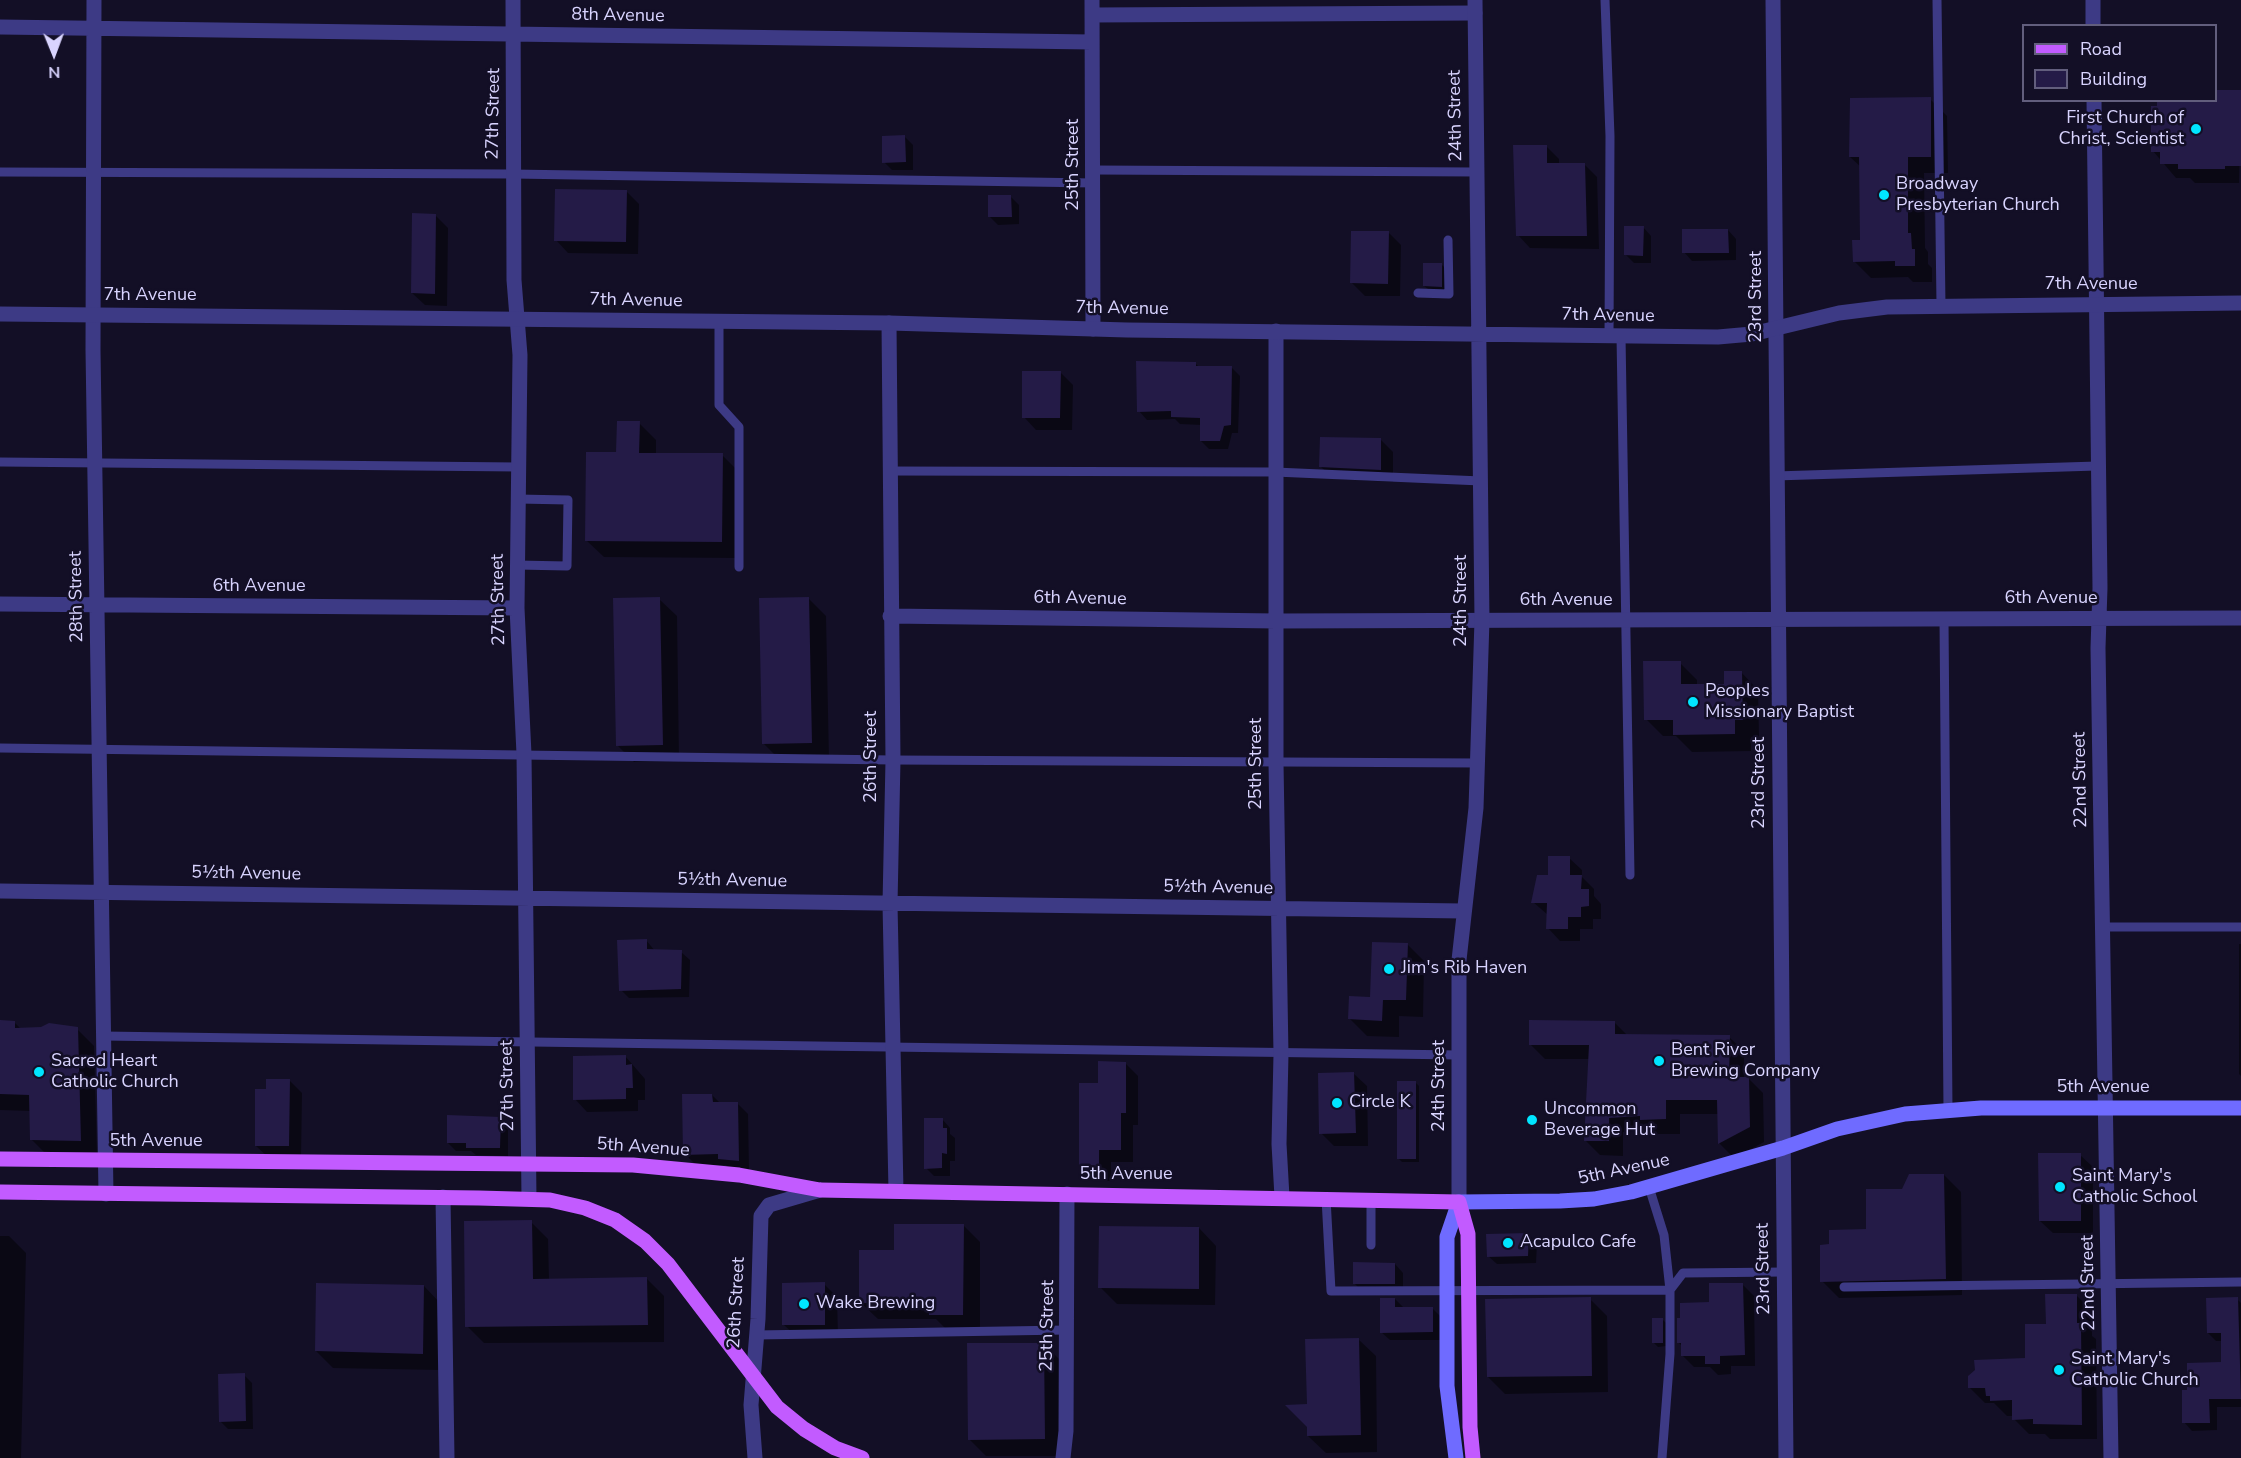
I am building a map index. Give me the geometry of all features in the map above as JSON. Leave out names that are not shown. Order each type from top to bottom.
[{"type":"main road","name":"5th Avenue","points":[[0,1159],[530,1163],[656,1167],[739,1175],[820,1190],[1459,1202],[1594,1199],[1649,1187],[1871,1120],[1948,1110],[2107,1107],[2241,1108]]},
{"type":"main road","points":[[0,1192],[530,1199],[550,1200],[585,1208],[615,1220],[645,1241],[668,1264],[777,1407],[804,1429],[835,1448],[862,1458]]},
{"type":"main road","name":"24th Street","points":[[1459,1202],[1468,1234],[1473,1458]]},
{"type":"main road","name":"24th Street","points":[[1456,1458],[1447,1386],[1447,1237],[1459,1202]]},
{"type":"street","name":"28th Street","points":[[94,0],[94,461],[106,1194]]},
{"type":"street","name":"27th Street","points":[[513,0],[512,174],[516,319],[520,355],[517,608],[524,754],[524,897],[530,1199]]},
{"type":"street","name":"23rd Street","points":[[1773,0],[1777,329],[1775,476],[1779,620],[1786,1458]]},
{"type":"street","points":[[2093,0],[2093,24]]},
{"type":"street","points":[[1092,8],[1475,6]]},
{"type":"street","name":"24th Street","points":[[1459,1202],[1459,960],[1476,808],[1482,620],[1475,6]]},
{"type":"street","name":"25th Street","points":[[1092,8],[1093,329]]},
{"type":"street","name":"8th Avenue","points":[[0,27],[1092,42]]},
{"type":"street","name":"22nd Street","points":[[2094,102],[2111,1458]]},
{"type":"street","name":"7th Avenue","points":[[0,314],[889,323],[1276,332],[1718,336],[1777,329],[1839,313],[1887,307],[2241,303]]},
{"type":"street","name":"26th Street","points":[[889,323],[893,760],[890,904],[896,1191]]},
{"type":"street","name":"25th Street","points":[[1276,332],[1276,763],[1281,1054],[1279,1144],[1282,1197]]},
{"type":"street","name":"6th Avenue","points":[[0,604],[517,608]]},
{"type":"street","name":"6th Avenue","points":[[890,616],[1276,621],[2241,618]]},
{"type":"street","name":"5½th Avenue","points":[[0,891],[1463,911]]},
{"type":"street","name":"26th Street","points":[[756,1458],[751,1405],[759,1234],[763,1210],[770,1205],[820,1190]]},
{"type":"street","name":"25th Street","points":[[1063,1458],[1067,1330],[1067,1194]]},
{"type":"street","points":[[443,1197],[447,1458]]},
{"type":"lane","points":[[1605,0],[1630,875]]},
{"type":"lane","points":[[1937,0],[1941,305]]},
{"type":"lane","points":[[0,172],[1094,177],[1476,172]]},
{"type":"lane","points":[[1418,293],[1449,294],[1448,240]]},
{"type":"lane","points":[[719,321],[719,405],[739,428],[739,567]]},
{"type":"lane","points":[[0,462],[518,466]]},
{"type":"lane","points":[[1775,476],[2097,466]]},
{"type":"lane","points":[[890,471],[1275,472],[1481,481]]},
{"type":"lane","points":[[517,565],[567,566],[568,500],[518,499]]},
{"type":"lane","points":[[1944,620],[1948,1110]]},
{"type":"lane","points":[[0,748],[893,760],[1478,763]]},
{"type":"lane","points":[[2103,927],[2241,927]]},
{"type":"lane","points":[[103,1036],[526,1044],[1459,1055]]},
{"type":"lane","points":[[1649,1187],[1664,1234],[1670,1290],[1670,1354],[1662,1458]]},
{"type":"lane","points":[[1326,1198],[1331,1291],[1670,1290]]},
{"type":"lane","points":[[1371,1199],[1371,1245]]},
{"type":"lane","points":[[1670,1290],[1683,1273],[1784,1272]]},
{"type":"lane","points":[[1844,1287],[2241,1282]]},
{"type":"lane","points":[[756,1335],[1067,1330]]},
{"type":"building","name":"First Church of Christ, Scientist","points":[[2217,90],[2241,90],[2241,166],[2225,166],[2225,169],[2178,169],[2178,164],[2160,164],[2160,152],[2151,152],[2151,106],[2157,106],[2157,102],[2217,102]]},
{"type":"building","name":"Broadway Presbyterian Church","points":[[1931,97],[1931,157],[1908,157],[1908,233],[1911,233],[1912,249],[1915,249],[1915,266],[1895,266],[1895,261],[1853,262],[1852,240],[1860,240],[1859,157],[1849,157],[1850,98]]},
{"type":"building","points":[[905,135],[906,162],[882,163],[882,136]]},
{"type":"building","points":[[1513,145],[1547,145],[1547,163],[1585,163],[1587,236],[1516,236]]},
{"type":"building","points":[[555,189],[627,190],[626,242],[554,241]]},
{"type":"building","points":[[988,195],[1011,195],[1012,217],[988,217]]},
{"type":"building","points":[[412,213],[436,214],[435,294],[411,293]]},
{"type":"building","points":[[1624,226],[1644,226],[1643,256],[1624,255]]},
{"type":"building","points":[[1682,229],[1728,229],[1729,253],[1682,253]]},
{"type":"building","points":[[1351,231],[1389,231],[1388,284],[1350,283]]},
{"type":"building","points":[[1423,263],[1442,263],[1442,287],[1423,286]]},
{"type":"building","points":[[1136,361],[1196,362],[1196,366],[1232,366],[1231,425],[1224,426],[1220,441],[1200,441],[1200,418],[1171,417],[1171,411],[1137,412]]},
{"type":"building","points":[[1022,371],[1061,371],[1060,418],[1022,418]]},
{"type":"building","points":[[617,421],[640,421],[639,453],[723,453],[722,542],[585,541],[586,452],[616,452]]},
{"type":"building","points":[[1320,437],[1381,438],[1381,470],[1319,467]]},
{"type":"building","points":[[660,597],[663,745],[616,746],[613,598]]},
{"type":"building","points":[[809,597],[812,743],[762,744],[759,598]]},
{"type":"building","name":"Peoples Missionary Baptist","points":[[1643,661],[1681,661],[1681,684],[1724,684],[1724,671],[1742,671],[1743,720],[1735,720],[1735,734],[1673,735],[1673,720],[1644,720]]},
{"type":"building","points":[[1548,856],[1570,856],[1570,875],[1582,875],[1581,889],[1589,889],[1589,906],[1581,907],[1581,917],[1568,917],[1568,929],[1546,929],[1547,903],[1531,903],[1537,875],[1548,875]]},
{"type":"building","points":[[647,939],[647,949],[682,950],[681,989],[619,991],[617,940]]},
{"type":"building","name":"Jim's Rib Haven","points":[[1372,942],[1408,943],[1406,1000],[1383,1000],[1382,1021],[1348,1019],[1349,996],[1370,997]]},
{"type":"building","name":"Sacred Heart Catholic Church","points":[[0,1020],[15,1021],[15,1028],[41,1027],[49,1023],[78,1027],[81,1141],[30,1140],[29,1095],[0,1094]]},
{"type":"building","points":[[1529,1020],[1615,1021],[1615,1034],[1730,1035],[1729,1077],[1749,1077],[1750,1127],[1718,1144],[1717,1100],[1666,1100],[1666,1119],[1640,1120],[1640,1116],[1609,1118],[1609,1141],[1584,1141],[1589,1045],[1529,1045]]},
{"type":"building","points":[[626,1055],[626,1065],[632,1064],[633,1088],[626,1088],[626,1099],[573,1100],[573,1056]]},
{"type":"building","points":[[1098,1061],[1126,1062],[1126,1113],[1121,1113],[1121,1150],[1099,1150],[1099,1169],[1079,1169],[1079,1083],[1098,1083]]},
{"type":"building","name":"Circle K","points":[[1354,1072],[1356,1133],[1319,1134],[1318,1073]]},
{"type":"building","points":[[266,1079],[290,1079],[289,1146],[255,1146],[255,1089],[266,1089]]},
{"type":"building","points":[[1397,1081],[1416,1081],[1416,1159],[1397,1159]]},
{"type":"building","points":[[682,1094],[712,1094],[713,1102],[738,1102],[739,1161],[718,1159],[718,1154],[683,1155]]},
{"type":"building","points":[[447,1115],[501,1117],[500,1148],[466,1148],[466,1143],[447,1143]]},
{"type":"building","points":[[924,1118],[943,1118],[943,1128],[947,1128],[947,1154],[942,1153],[942,1168],[924,1169]]},
{"type":"building","name":"Saint Mary's Catholic School","points":[[2038,1153],[2081,1153],[2081,1221],[2039,1221]]},
{"type":"building","points":[[1909,1174],[1944,1174],[1946,1279],[1820,1282],[1820,1245],[1829,1244],[1829,1230],[1866,1229],[1866,1189],[1902,1189]]},
{"type":"building","points":[[532,1220],[533,1279],[647,1277],[648,1325],[465,1327],[464,1221]]},
{"type":"building","points":[[894,1224],[964,1224],[963,1315],[929,1315],[929,1303],[859,1303],[859,1250],[894,1250]]},
{"type":"building","points":[[1099,1226],[1199,1227],[1199,1289],[1098,1288]]},
{"type":"building","name":"Acapulco Cafe","points":[[1529,1233],[1528,1256],[1487,1257],[1486,1234]]},
{"type":"building","points":[[1353,1262],[1395,1263],[1395,1284],[1353,1284]]},
{"type":"building","name":"Wake Brewing","points":[[825,1282],[825,1325],[782,1325],[782,1283]]},
{"type":"building","points":[[316,1283],[424,1285],[423,1354],[315,1351]]},
{"type":"building","points":[[1709,1283],[1743,1283],[1745,1355],[1720,1356],[1720,1364],[1705,1364],[1705,1356],[1681,1356],[1681,1343],[1677,1343],[1677,1318],[1680,1318],[1680,1303],[1709,1302]]},
{"type":"building","name":"Saint Mary's Catholic Church","points":[[2045,1294],[2077,1294],[2077,1323],[2081,1323],[2082,1425],[2033,1424],[2033,1419],[2012,1420],[2012,1400],[1990,1401],[1990,1396],[1986,1396],[1985,1388],[1968,1388],[1968,1376],[1975,1370],[1974,1360],[2025,1358],[2025,1324],[2046,1324]]},
{"type":"building","points":[[1591,1297],[1592,1376],[1487,1377],[1485,1299]]},
{"type":"building","points":[[2238,1297],[2241,1399],[2209,1399],[2210,1423],[2182,1423],[2182,1390],[2187,1390],[2187,1363],[2221,1362],[2221,1333],[2207,1333],[2206,1298]]},
{"type":"building","points":[[1380,1298],[1395,1298],[1395,1307],[1433,1307],[1433,1332],[1380,1333]]},
{"type":"building","points":[[1652,1318],[1663,1318],[1663,1343],[1652,1343]]},
{"type":"building","points":[[1359,1338],[1361,1435],[1307,1436],[1307,1427],[1285,1405],[1307,1404],[1305,1339]]},
{"type":"building","points":[[967,1343],[1044,1343],[1045,1439],[968,1440]]},
{"type":"building","points":[[245,1373],[246,1421],[219,1422],[218,1374]]},
{"type":"place","name":"First Church of Christ, Scientist","points":[[2196,129]]},
{"type":"place","name":"Broadway Presbyterian Church","points":[[1884,195]]},
{"type":"place","name":"Peoples Missionary Baptist","points":[[1693,702]]},
{"type":"place","name":"Jim's Rib Haven","points":[[1389,969]]},
{"type":"place","name":"Bent River Brewing Company","points":[[1659,1061]]},
{"type":"place","name":"Sacred Heart Catholic Church","points":[[39,1072]]},
{"type":"place","name":"Circle K","points":[[1337,1103]]},
{"type":"place","name":"Uncommon Beverage Hut","points":[[1532,1120]]},
{"type":"place","name":"Saint Mary's Catholic School","points":[[2060,1187]]},
{"type":"place","name":"Acapulco Cafe","points":[[1508,1243]]},
{"type":"place","name":"Wake Brewing","points":[[804,1304]]},
{"type":"place","name":"Saint Mary's Catholic Church","points":[[2059,1370]]}]
